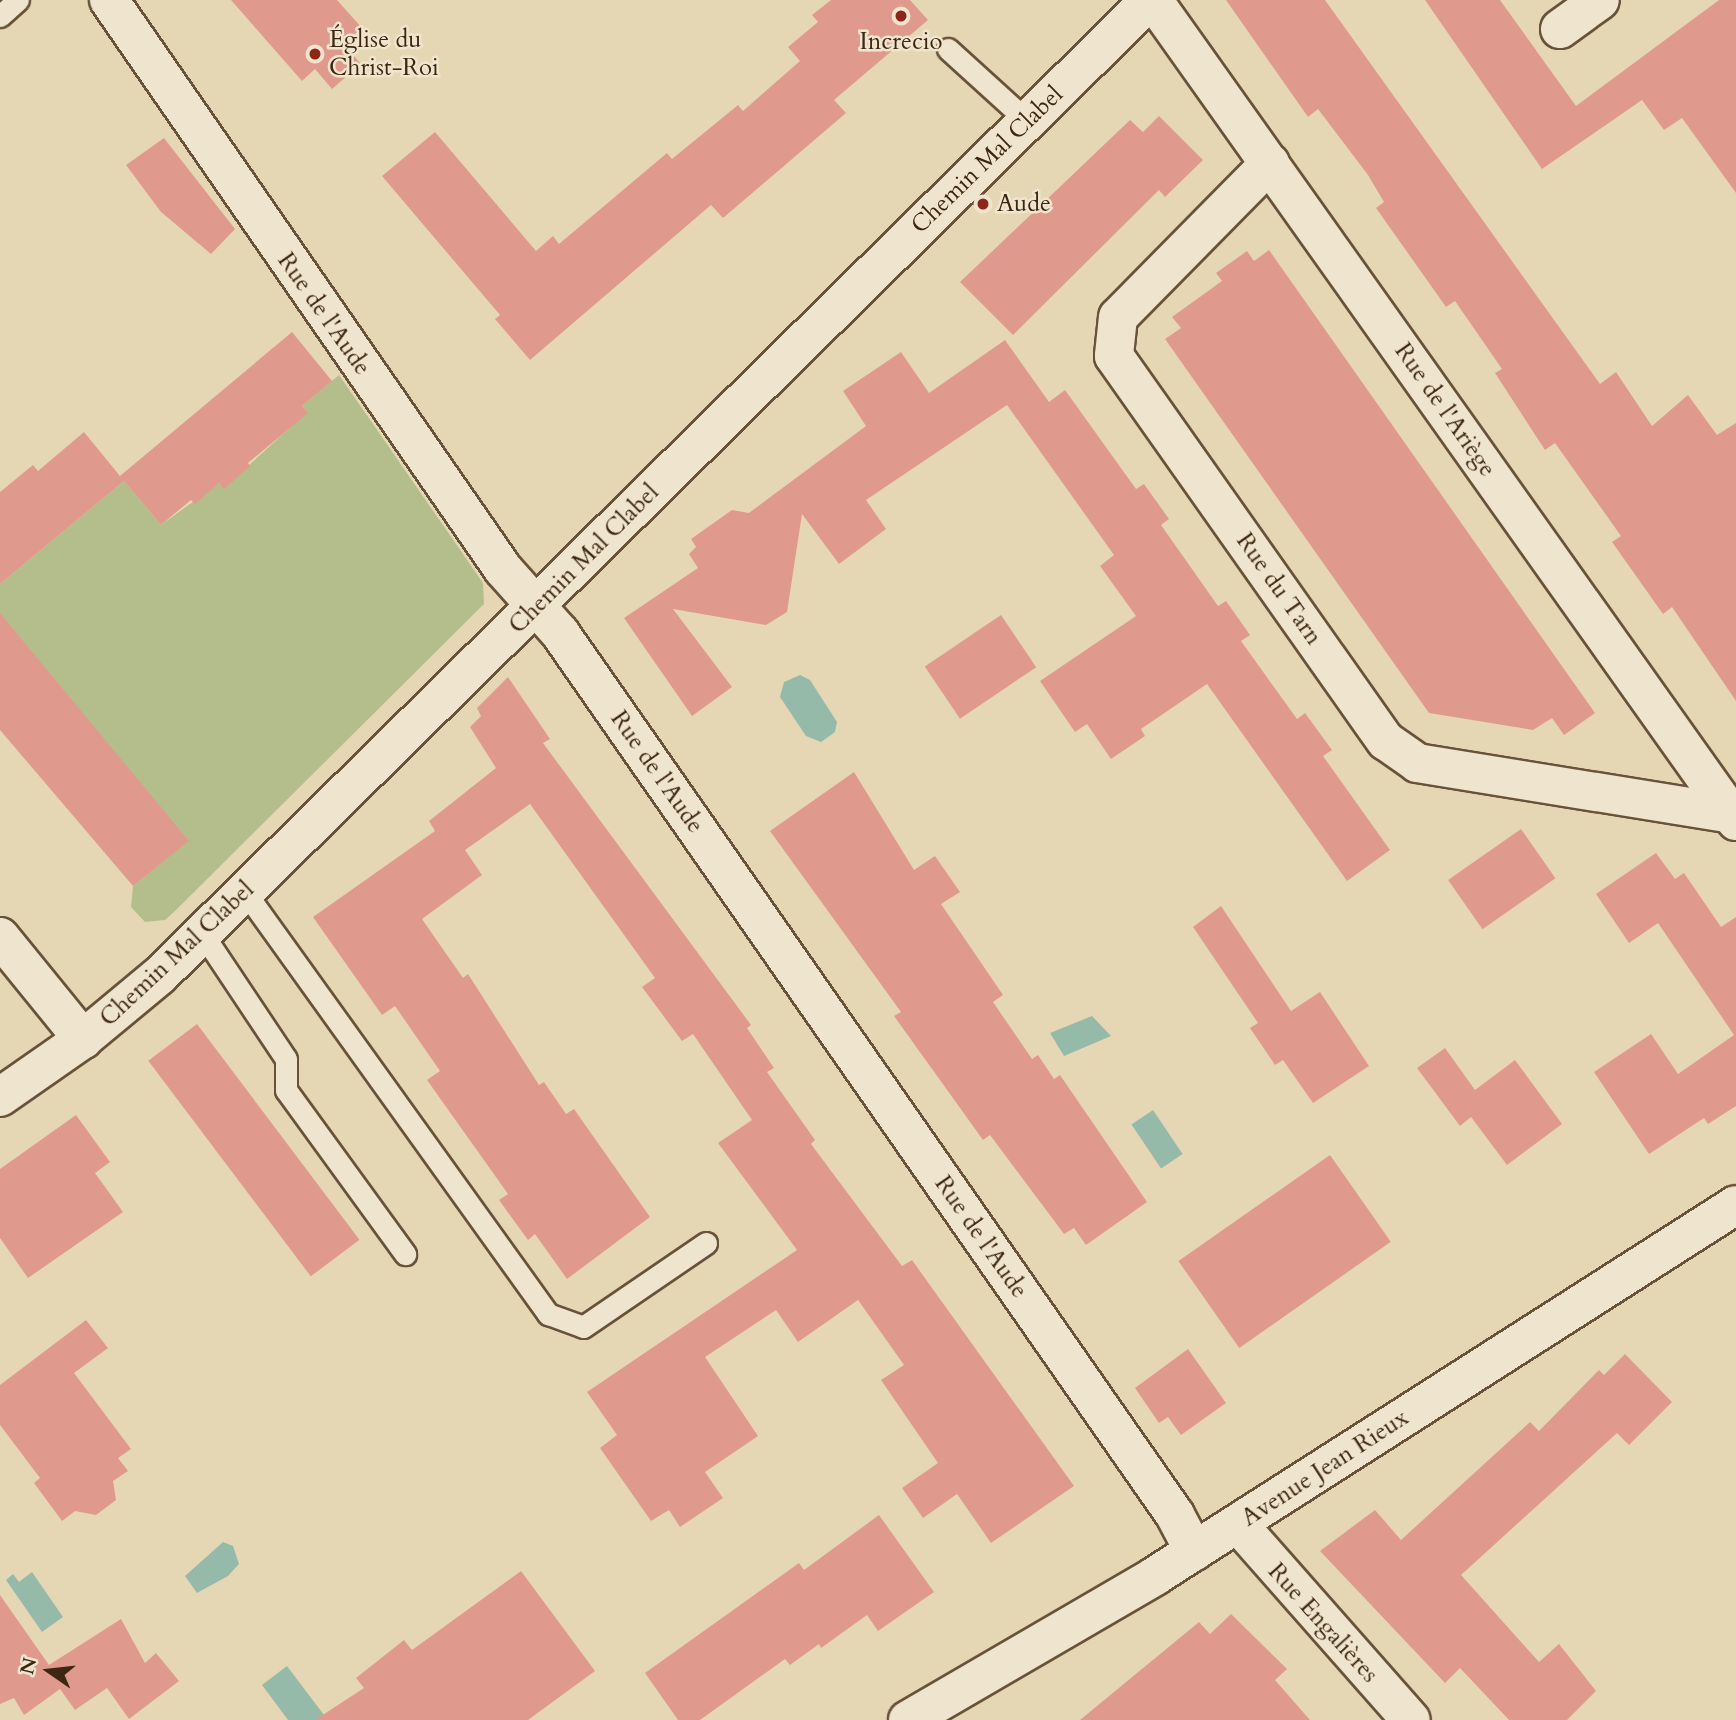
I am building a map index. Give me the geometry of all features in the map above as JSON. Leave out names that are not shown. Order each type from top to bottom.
[{"type":"street","name":"Rue de l'Aude","points":[[109,0],[495,559],[537,607],[1175,1516],[1194,1551]]},
{"type":"street","name":"Chemin Mal Clabel","points":[[0,1097],[83,1039],[202,933],[537,607],[1151,0]]},
{"type":"street","name":"Rue de l'Ariège","points":[[1151,0],[1270,163],[1733,817]]},
{"type":"street","points":[[1560,29],[1600,0]]},
{"type":"street","name":"Rue du Tarn","points":[[1270,163],[1118,317],[1114,356],[1386,741],[1417,763],[1733,817]]},
{"type":"street","points":[[0,937],[83,1039]]},
{"type":"street","name":"Avenue Jean Rieux","points":[[908,1720],[1238,1524],[1736,1205]]},
{"type":"street","name":"Rue Engalières","points":[[1238,1524],[1411,1720]]},
{"type":"lane","points":[[0,16],[18,0]]},
{"type":"lane","points":[[948,49],[1027,121]]},
{"type":"lane","points":[[245,892],[548,1314],[583,1326],[706,1243]]},
{"type":"lane","points":[[202,933],[286,1059],[286,1090],[405,1254]]},
{"type":"shaded area","points":[[339,375],[483,583],[484,604],[175,911],[165,920],[145,922],[131,907],[133,886],[188,841],[0,614],[0,584],[124,481],[161,525],[219,483],[224,488],[307,412],[302,406]]},
{"type":"shaded area","points":[[800,675],[810,680],[837,722],[835,732],[821,742],[806,736],[780,697],[784,682]]},
{"type":"shaded area","points":[[1092,1016],[1111,1036],[1064,1056],[1050,1033]]},
{"type":"shaded area","points":[[1153,1110],[1183,1154],[1161,1168],[1131,1125]]},
{"type":"shaded area","points":[[223,1542],[233,1546],[239,1564],[228,1576],[197,1593],[185,1576]]},
{"type":"shaded area","points":[[32,1572],[63,1617],[42,1632],[6,1580],[13,1574],[19,1582]]},
{"type":"shaded area","points":[[287,1666],[324,1715],[318,1720],[288,1720],[262,1685]]},
{"type":"building","name":"Église du Christ-Roi","points":[[231,0],[337,0],[362,28],[343,44],[361,64],[332,89],[315,69],[302,81]]},
{"type":"building","points":[[831,0],[910,0],[928,20],[834,100],[846,113],[723,218],[711,205],[530,360],[495,319],[500,315],[382,176],[435,132],[536,251],[553,236],[559,244],[667,153],[672,159],[738,105],[743,111],[800,61],[788,47],[818,22],[812,15]]},
{"type":"building","points":[[1226,0],[1325,0],[1600,384],[1616,372],[1652,426],[1688,395],[1717,435],[1736,423],[1736,701],[1672,607],[1663,614],[1612,542],[1621,536],[1555,443],[1545,450],[1495,373],[1502,369],[1455,301],[1446,307],[1376,208],[1384,202],[1368,175],[1318,109],[1308,117]]},
{"type":"building","points":[[1425,0],[1500,0],[1576,106],[1719,0],[1736,0],[1736,193],[1682,118],[1664,130],[1642,100],[1542,169]]},
{"type":"building","points":[[1159,116],[1203,160],[1165,197],[1159,190],[1013,335],[960,282],[1130,120],[1143,132]]},
{"type":"building","points":[[164,138],[235,229],[211,254],[161,212],[126,165]]},
{"type":"building","points":[[1269,250],[1595,713],[1564,735],[1552,718],[1533,730],[1429,713],[1165,339],[1181,328],[1172,317],[1222,281],[1216,273],[1247,251],[1254,261]]},
{"type":"building","points":[[292,332],[332,381],[302,406],[308,413],[248,463],[250,466],[224,489],[219,483],[195,504],[191,500],[161,525],[124,481],[0,584],[0,492],[33,465],[38,471],[84,432],[120,476]]},
{"type":"building","points":[[1005,340],[1049,402],[1065,390],[1136,489],[1144,484],[1169,519],[1161,525],[1218,606],[1226,601],[1250,635],[1241,641],[1297,719],[1305,713],[1332,750],[1323,756],[1390,850],[1347,881],[1207,684],[1141,729],[1145,736],[1111,759],[1087,724],[1075,732],[1040,681],[1136,616],[1100,566],[1114,555],[1007,405],[866,500],[886,529],[839,564],[802,514],[787,612],[766,625],[673,609],[732,687],[692,716],[624,618],[698,568],[689,554],[696,547],[691,539],[732,510],[749,513],[866,426],[843,391],[901,352],[929,393]]},
{"type":"building","points":[[0,613],[189,841],[133,886],[0,730]]},
{"type":"building","points":[[1001,615],[1036,667],[960,719],[925,666]]},
{"type":"building","points":[[508,677],[550,739],[543,743],[751,1025],[747,1028],[774,1068],[767,1072],[815,1140],[811,1144],[902,1266],[912,1260],[1074,1486],[991,1543],[957,1494],[923,1518],[902,1488],[938,1463],[881,1380],[904,1365],[858,1300],[798,1342],[776,1310],[705,1357],[758,1436],[705,1472],[723,1498],[680,1527],[669,1510],[651,1521],[600,1448],[617,1435],[587,1392],[797,1250],[718,1143],[752,1120],[693,1034],[682,1041],[642,987],[655,978],[530,804],[465,850],[482,875],[422,919],[463,978],[468,974],[539,1085],[544,1082],[566,1114],[574,1109],[650,1217],[567,1279],[535,1234],[528,1240],[499,1200],[508,1194],[427,1080],[440,1071],[395,1006],[382,1015],[313,917],[435,831],[429,821],[496,768],[470,727],[481,716],[477,708]]},
{"type":"building","points":[[854,772],[914,870],[935,856],[960,892],[941,904],[1003,995],[993,1002],[1032,1059],[1038,1055],[1054,1079],[1060,1075],[1147,1202],[1086,1245],[1074,1228],[1064,1234],[990,1135],[983,1140],[894,1016],[901,1012],[770,831]]},
{"type":"building","points":[[1521,829],[1555,878],[1483,929],[1448,880]]},
{"type":"building","points":[[1656,853],[1675,879],[1684,873],[1721,927],[1736,917],[1736,1106],[1708,1124],[1704,1118],[1649,1154],[1594,1072],[1651,1034],[1678,1074],[1734,1035],[1658,923],[1629,943],[1596,894]]},
{"type":"building","points":[[1221,906],[1291,1011],[1320,992],[1369,1066],[1313,1103],[1283,1060],[1275,1065],[1250,1028],[1258,1023],[1193,927]]},
{"type":"building","points":[[197,1024],[359,1240],[311,1276],[148,1061]]},
{"type":"building","points":[[1445,1048],[1475,1090],[1515,1060],[1562,1124],[1507,1165],[1471,1117],[1460,1126],[1417,1068]]},
{"type":"building","points":[[76,1115],[110,1162],[95,1173],[123,1212],[28,1278],[0,1238],[0,1169]]},
{"type":"building","points":[[1330,1155],[1391,1242],[1239,1348],[1178,1261]]},
{"type":"building","points":[[86,1320],[108,1348],[74,1373],[131,1449],[118,1458],[128,1471],[113,1481],[116,1500],[96,1515],[75,1511],[62,1521],[34,1483],[40,1478],[0,1425],[0,1385]]},
{"type":"building","points":[[1188,1349],[1226,1403],[1181,1435],[1168,1417],[1159,1423],[1135,1388]]},
{"type":"building","points":[[1625,1354],[1672,1402],[1629,1445],[1617,1433],[1461,1575],[1539,1662],[1559,1644],[1596,1691],[1567,1720],[1509,1720],[1460,1668],[1445,1683],[1320,1551],[1375,1510],[1401,1540],[1530,1422],[1539,1431],[1599,1370],[1604,1375]]},
{"type":"building","points":[[879,1515],[934,1592],[878,1631],[867,1615],[821,1648],[819,1644],[790,1665],[785,1659],[700,1720],[678,1720],[645,1673],[799,1563],[804,1570]]},
{"type":"building","points":[[521,1571],[595,1671],[528,1720],[315,1720],[364,1688],[356,1678],[404,1640],[412,1650]]},
{"type":"building","points":[[0,1595],[49,1665],[121,1619],[145,1663],[156,1653],[179,1681],[129,1719],[107,1688],[75,1710],[60,1689],[24,1715],[14,1698],[0,1704]]},
{"type":"building","points":[[1231,1614],[1287,1669],[1275,1680],[1310,1720],[1080,1720],[1199,1622],[1210,1634]]},
{"type":"place","name":"Increcio","points":[[901,16]]},
{"type":"place","name":"Église du Christ-Roi","points":[[315,54]]},
{"type":"place","name":"Aude","points":[[983,204]]}]
